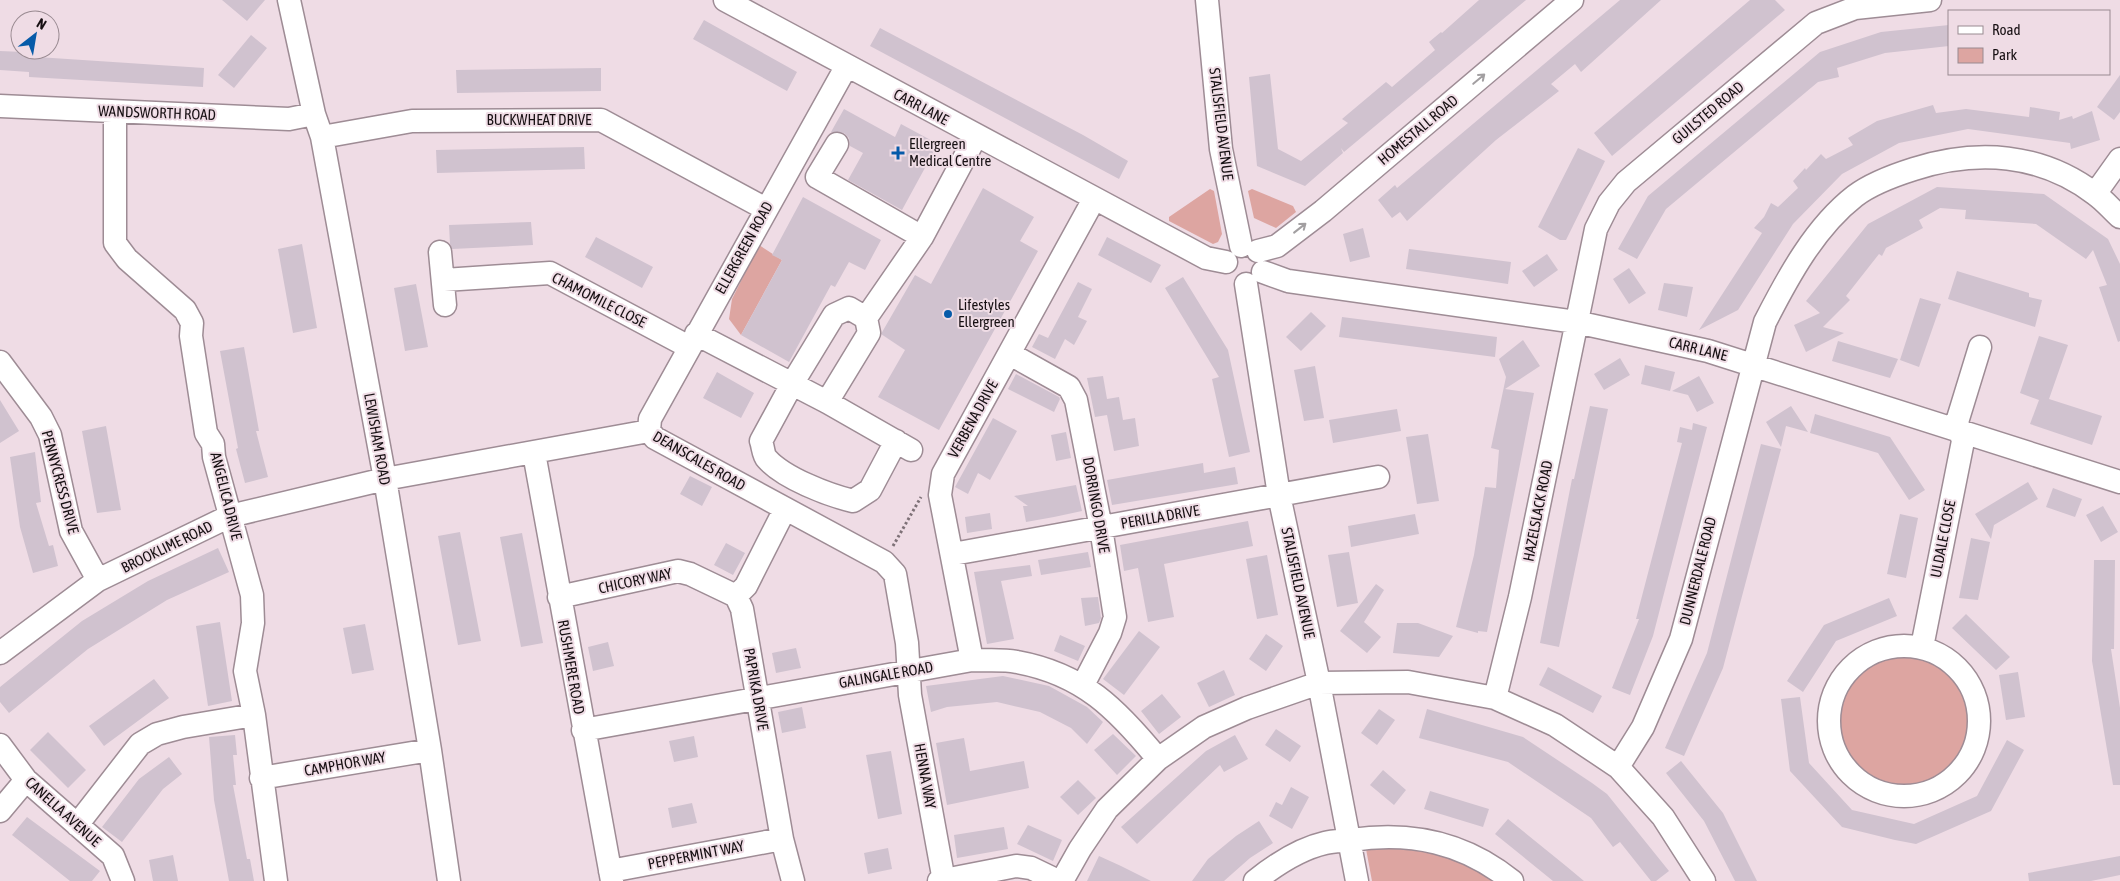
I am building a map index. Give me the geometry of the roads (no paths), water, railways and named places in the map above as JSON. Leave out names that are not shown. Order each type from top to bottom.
[{"type":"street","name":"LEWISHAM ROAD","points":[[289,0],[314,114],[322,137],[385,479],[430,750],[449,881]]},
{"type":"street","name":"CARR LANE","points":[[725,0],[846,67],[1206,258],[1226,262]]},
{"type":"street","name":"STALISFIELD AVENUE","points":[[1207,0],[1221,149],[1252,263],[1279,495],[1319,684],[1357,881]]},
{"type":"street","name":"HOMESTALL ROAD","points":[[1252,263],[1323,211],[1572,0]]},
{"type":"street","name":"GUILSTED ROAD","points":[[1576,322],[1596,229],[1610,203],[1626,182],[1816,23],[1855,8],[1930,0]]},
{"type":"street","name":"ELLERGREEN ROAD","points":[[649,431],[650,419],[846,67]]},
{"type":"street","name":"WANDSWORTH ROAD","points":[[0,106],[289,119],[314,114]]},
{"type":"street","name":"ANGELICA DRIVE","points":[[115,112],[115,243],[126,259],[185,310],[192,323],[191,336],[206,433],[213,444],[230,516],[252,594],[253,623],[245,659],[245,671],[254,715],[276,881]]},
{"type":"street","name":"BUCKWHEAT DRIVE","points":[[322,137],[412,121],[601,120],[766,209]]},
{"type":"street","points":[[827,402],[869,332],[866,318],[922,237],[976,136]]},
{"type":"street","points":[[837,144],[817,177],[922,237]]},
{"type":"street","name":"DUNNERDALE ROAD","points":[[1618,767],[1644,727],[1681,640],[1765,322],[1785,282],[1824,228],[1856,195],[1894,175],[1942,160],[1991,156],[2036,164],[2066,176],[2095,194],[2120,217]]},
{"type":"street","points":[[2095,194],[2120,159]]},
{"type":"street","name":"VERBENA DRIVE","points":[[972,660],[953,554],[940,495],[943,474],[1094,198]]},
{"type":"street","points":[[440,252],[445,305]]},
{"type":"street","points":[[1231,252],[1252,263],[1233,280],[1229,275],[1226,262],[1231,252]]},
{"type":"street","name":"CARR LANE","points":[[1252,263],[1288,281],[1576,322],[1691,346],[1753,364],[2120,482]]},
{"type":"street","name":"CHAMOMILE CLOSE","points":[[444,280],[550,273],[693,341],[792,384],[904,446],[870,490],[853,501],[828,495],[779,469],[765,457],[761,440],[792,384]]},
{"type":"street","points":[[792,384],[834,315],[849,308],[866,318]]},
{"type":"street","name":"HAZELSLACK ROAD","points":[[1494,698],[1520,597],[1576,322]]},
{"type":"street","name":"ULDALE CLOSE","points":[[1922,647],[1963,441],[1957,422],[1980,347]]},
{"type":"street","name":"DORRINGO DRIVE","points":[[1010,354],[1069,387],[1076,400],[1101,528],[1114,618],[1110,634],[1083,685]]},
{"type":"street","name":"PENNYCRESS DRIVE","points":[[0,362],[41,417],[50,435],[71,531],[98,580]]},
{"type":"street","name":"DEANSCALES ROAD","points":[[385,479],[649,431],[655,438],[884,562],[895,574],[910,671]]},
{"type":"street","name":"RUSHMERE ROAD","points":[[534,452],[582,730],[611,876]]},
{"type":"street","name":"PERILLA DRIVE","points":[[953,554],[1378,477]]},
{"type":"street","name":"BROOKLIME ROAD","points":[[0,653],[98,580],[230,516],[385,479]]},
{"type":"street","points":[[736,596],[746,586],[785,509]]},
{"type":"street","name":"CHICORY WAY","points":[[559,597],[678,571],[690,574],[736,596]]},
{"type":"street","name":"PAPRIKA DRIVE","points":[[736,596],[742,609],[782,839],[793,881]]},
{"type":"street","points":[[1900,645],[1922,647],[1950,661],[1968,680],[1977,702],[1979,728],[1976,745],[1963,768],[1952,779],[1929,792],[1905,796],[1879,792],[1854,777],[1837,757],[1829,733],[1829,707],[1839,681],[1857,661],[1874,651],[1900,645]]},
{"type":"street","name":"GALINGALE ROAD","points":[[582,730],[972,660],[1016,661],[1057,672],[1083,685],[1111,705],[1158,758]]},
{"type":"street","name":"HENNA WAY","points":[[910,671],[910,695],[942,881]]},
{"type":"street","points":[[1062,881],[1080,849],[1107,809],[1158,758],[1204,727],[1247,708],[1319,684],[1408,682],[1494,698],[1555,725],[1618,767],[1663,817],[1704,881]]},
{"type":"street","points":[[77,825],[134,752],[156,734],[183,727],[254,715]]},
{"type":"street","name":"CANELLA AVENUE","points":[[0,745],[26,780],[113,856],[123,881]]},
{"type":"street","name":"CAMPHOR WAY","points":[[261,778],[430,750]]},
{"type":"street","points":[[0,811],[26,780]]},
{"type":"street","points":[[1255,881],[1272,867],[1298,853],[1325,843],[1375,836],[1417,837],[1446,845],[1473,856],[1500,871],[1512,881]]},
{"type":"street","name":"PEPPERMINT WAY","points":[[611,876],[782,839]]},
{"type":"street","points":[[942,881],[1016,866],[1031,868],[1058,881]]},
{"type":"place","name":"Ellergreen Medical Centre","points":[[898,153]]},
{"type":"place","name":"Lifestyles Ellergreen","points":[[948,314]]}]
